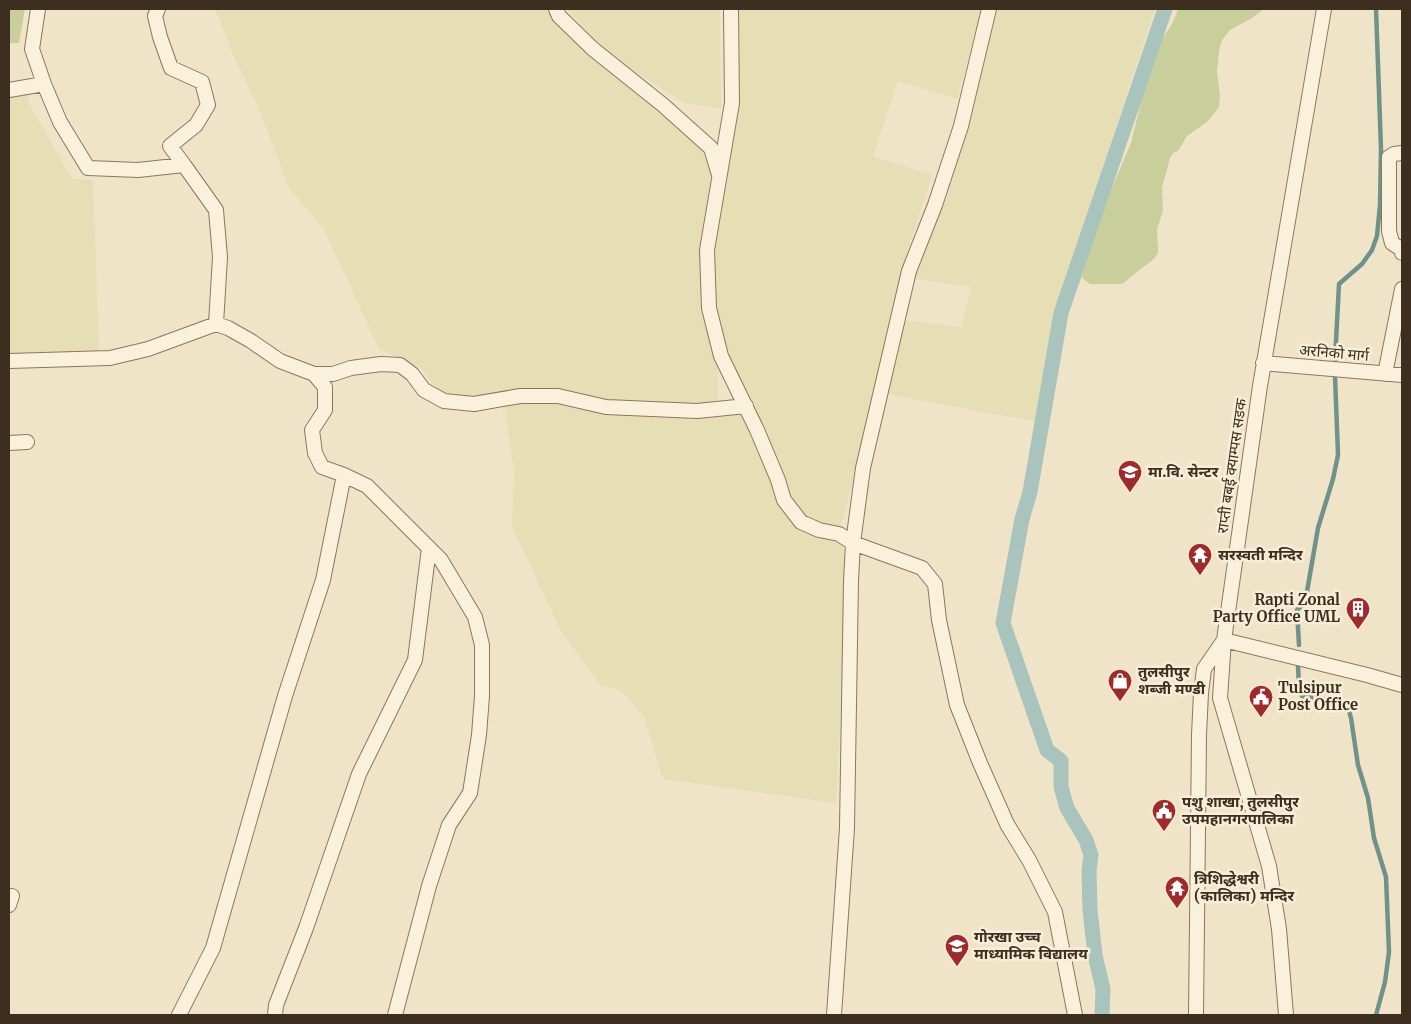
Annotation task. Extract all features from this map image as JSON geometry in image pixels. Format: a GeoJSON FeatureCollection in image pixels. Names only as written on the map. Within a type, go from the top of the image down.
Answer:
{"type":"FeatureCollection","features":[{"type":"Feature","properties":{"kind":"street"},"geometry":{"type":"LineString","coordinates":[[38,9],[32,49],[60,122],[88,168],[138,170],[184,165]]}},
{"type":"Feature","properties":{"kind":"street"},"geometry":{"type":"LineString","coordinates":[[158,9],[155,16],[171,68],[202,82],[208,105],[196,125],[170,146],[216,210],[220,257],[216,324]]}},
{"type":"Feature","properties":{"kind":"street"},"geometry":{"type":"LineString","coordinates":[[556,9],[559,16],[592,49],[663,105],[711,148],[720,177]]}},
{"type":"Feature","properties":{"kind":"street"},"geometry":{"type":"LineString","coordinates":[[731,9],[732,103],[706,250],[709,308],[721,356],[746,406],[778,480],[784,500],[801,522],[819,530],[839,534],[853,542],[922,568],[935,584],[939,620],[957,706],[1007,824],[1029,860],[1055,912],[1075,1015]]}},
{"type":"Feature","properties":{"kind":"street"},"geometry":{"type":"LineString","coordinates":[[834,1015],[847,828],[853,542],[863,468],[909,271],[935,205],[961,126],[989,9]]}},
{"type":"Feature","properties":{"kind":"street","name":"राप्ती बबई क्याम्पस सडक"},"geometry":{"type":"LineString","coordinates":[[1286,1015],[1278,929],[1269,866],[1220,698],[1224,640],[1264,363],[1324,9]]}},
{"type":"Feature","properties":{"kind":"street"},"geometry":{"type":"LineString","coordinates":[[9,90],[44,84]]}},
{"type":"Feature","properties":{"kind":"street"},"geometry":{"type":"LineString","coordinates":[[1402,153],[1394,154],[1390,157],[1389,231],[1392,243],[1402,253]]}},
{"type":"Feature","properties":{"kind":"street"},"geometry":{"type":"LineString","coordinates":[[1386,374],[1402,289]]}},
{"type":"Feature","properties":{"kind":"street"},"geometry":{"type":"LineString","coordinates":[[9,361],[110,358],[148,349],[216,324],[228,328],[252,341],[280,361],[314,374],[333,374],[351,368],[381,364],[400,365],[412,374],[424,390],[444,401],[474,404],[520,396],[558,396],[606,407],[697,411],[746,406]]}},
{"type":"Feature","properties":{"kind":"street","name":"अरनिको मार्ग"},"geometry":{"type":"LineString","coordinates":[[1264,363],[1402,375]]}},
{"type":"Feature","properties":{"kind":"street"},"geometry":{"type":"LineString","coordinates":[[314,374],[325,388],[326,410],[312,430],[315,453],[322,467],[366,486],[441,560],[475,617],[482,645],[480,726],[470,793],[449,825],[429,886],[395,1015]]}},
{"type":"Feature","properties":{"kind":"street"},"geometry":{"type":"LineString","coordinates":[[9,442],[27,442]]}},
{"type":"Feature","properties":{"kind":"street"},"geometry":{"type":"LineString","coordinates":[[179,1015],[213,948],[284,696],[323,580],[344,475]]}},
{"type":"Feature","properties":{"kind":"street"},"geometry":{"type":"LineString","coordinates":[[275,1015],[276,1005],[306,928],[359,774],[415,660],[429,548]]}},
{"type":"Feature","properties":{"kind":"street"},"geometry":{"type":"LineString","coordinates":[[1196,1015],[1199,735],[1204,669],[1224,640],[1402,685]]}},
{"type":"Feature","properties":{"kind":"shaded area"},"geometry":{"type":"Polygon","coordinates":[[[215,9],[549,9],[705,150],[711,174],[700,250],[718,358],[718,405],[748,403],[724,353],[712,306],[710,250],[723,178],[735,9],[982,9],[957,99],[898,81],[873,156],[932,175],[902,269],[848,501],[840,527],[817,522],[802,516],[801,518],[841,531],[846,570],[836,803],[663,779],[644,716],[620,690],[601,686],[561,631],[512,527],[514,472],[503,395],[474,401],[441,394],[421,368],[379,349],[324,229],[289,188],[258,107],[235,59],[215,9]]]}},
{"type":"Feature","properties":{"kind":"shaded area"},"geometry":{"type":"Polygon","coordinates":[[[566,9],[720,9],[721,109],[684,103],[614,58],[566,9]]]}},
{"type":"Feature","properties":{"kind":"shaded area"},"geometry":{"type":"Polygon","coordinates":[[[994,9],[1155,9],[1056,309],[1037,422],[887,394],[903,320],[961,327],[971,287],[914,279],[922,251],[945,202],[968,127],[994,9]]]}},
{"type":"Feature","properties":{"kind":"shaded area"},"geometry":{"type":"Polygon","coordinates":[[[27,91],[30,105],[72,179],[93,180],[99,354],[9,357],[9,96],[27,91]]]}},
{"type":"Feature","properties":{"kind":"green space"},"geometry":{"type":"Polygon","coordinates":[[[9,9],[25,9],[19,43],[9,43],[9,9]]]}},
{"type":"Feature","properties":{"kind":"green space"},"geometry":{"type":"Polygon","coordinates":[[[1178,9],[1264,9],[1230,30],[1222,40],[1217,72],[1220,96],[1219,107],[1207,122],[1187,136],[1178,151],[1173,153],[1170,158],[1162,188],[1163,211],[1157,229],[1158,253],[1155,258],[1122,284],[1090,284],[1082,278],[1083,266],[1102,211],[1131,143],[1147,77],[1157,48],[1173,22],[1178,9]]]}},
{"type":"Feature","properties":{"kind":"waterway"},"geometry":{"type":"LineString","coordinates":[[1102,1015],[1103,989],[1095,955],[1090,910],[1089,871],[1091,855],[1086,840],[1067,808],[1061,787],[1061,761],[1047,750],[1003,623],[1022,519],[1030,492],[1061,313],[1165,9]]}},
{"type":"Feature","properties":{"kind":"waterway"},"geometry":{"type":"LineString","coordinates":[[1335,360],[1339,284],[1362,264],[1372,250],[1377,236],[1380,205],[1381,149],[1376,9]]}},
{"type":"Feature","properties":{"kind":"waterway"},"geometry":{"type":"LineString","coordinates":[[1299,645],[1297,610],[1305,603],[1318,528],[1333,479],[1338,455],[1335,376]]}},
{"type":"Feature","properties":{"kind":"waterway"},"geometry":{"type":"LineString","coordinates":[[1298,666],[1299,686],[1302,696],[1342,703],[1349,711],[1351,718],[1358,765],[1368,798],[1374,838],[1386,877],[1389,952],[1385,982],[1376,1015]]}},
{"type":"Feature","properties":{"kind":"place","name":"मा.वि. सेन्टर"},"geometry":{"type":"Point","coordinates":[1130,493]}},
{"type":"Feature","properties":{"kind":"place","name":"सरस्वती मन्दिर"},"geometry":{"type":"Point","coordinates":[1200,576]}},
{"type":"Feature","properties":{"kind":"place","name":"Rapti Zonal Party Office UML"},"geometry":{"type":"Point","coordinates":[1358,630]}},
{"type":"Feature","properties":{"kind":"place","name":"तुलसीपुर शब्जी मण्डी"},"geometry":{"type":"Point","coordinates":[1120,702]}},
{"type":"Feature","properties":{"kind":"place","name":"Tulsipur Post Office"},"geometry":{"type":"Point","coordinates":[1261,718]}},
{"type":"Feature","properties":{"kind":"place","name":"पशु शाखा, तुलसीपुर उपमहानगरपालिका"},"geometry":{"type":"Point","coordinates":[1164,832]}},
{"type":"Feature","properties":{"kind":"place","name":"त्रिशिद्धेश्वरी (कालिका) मन्दिर"},"geometry":{"type":"Point","coordinates":[1177,909]}},
{"type":"Feature","properties":{"kind":"place","name":"गोरखा उच्च माध्यामिक विद्यालय"},"geometry":{"type":"Point","coordinates":[957,967]}}]}
